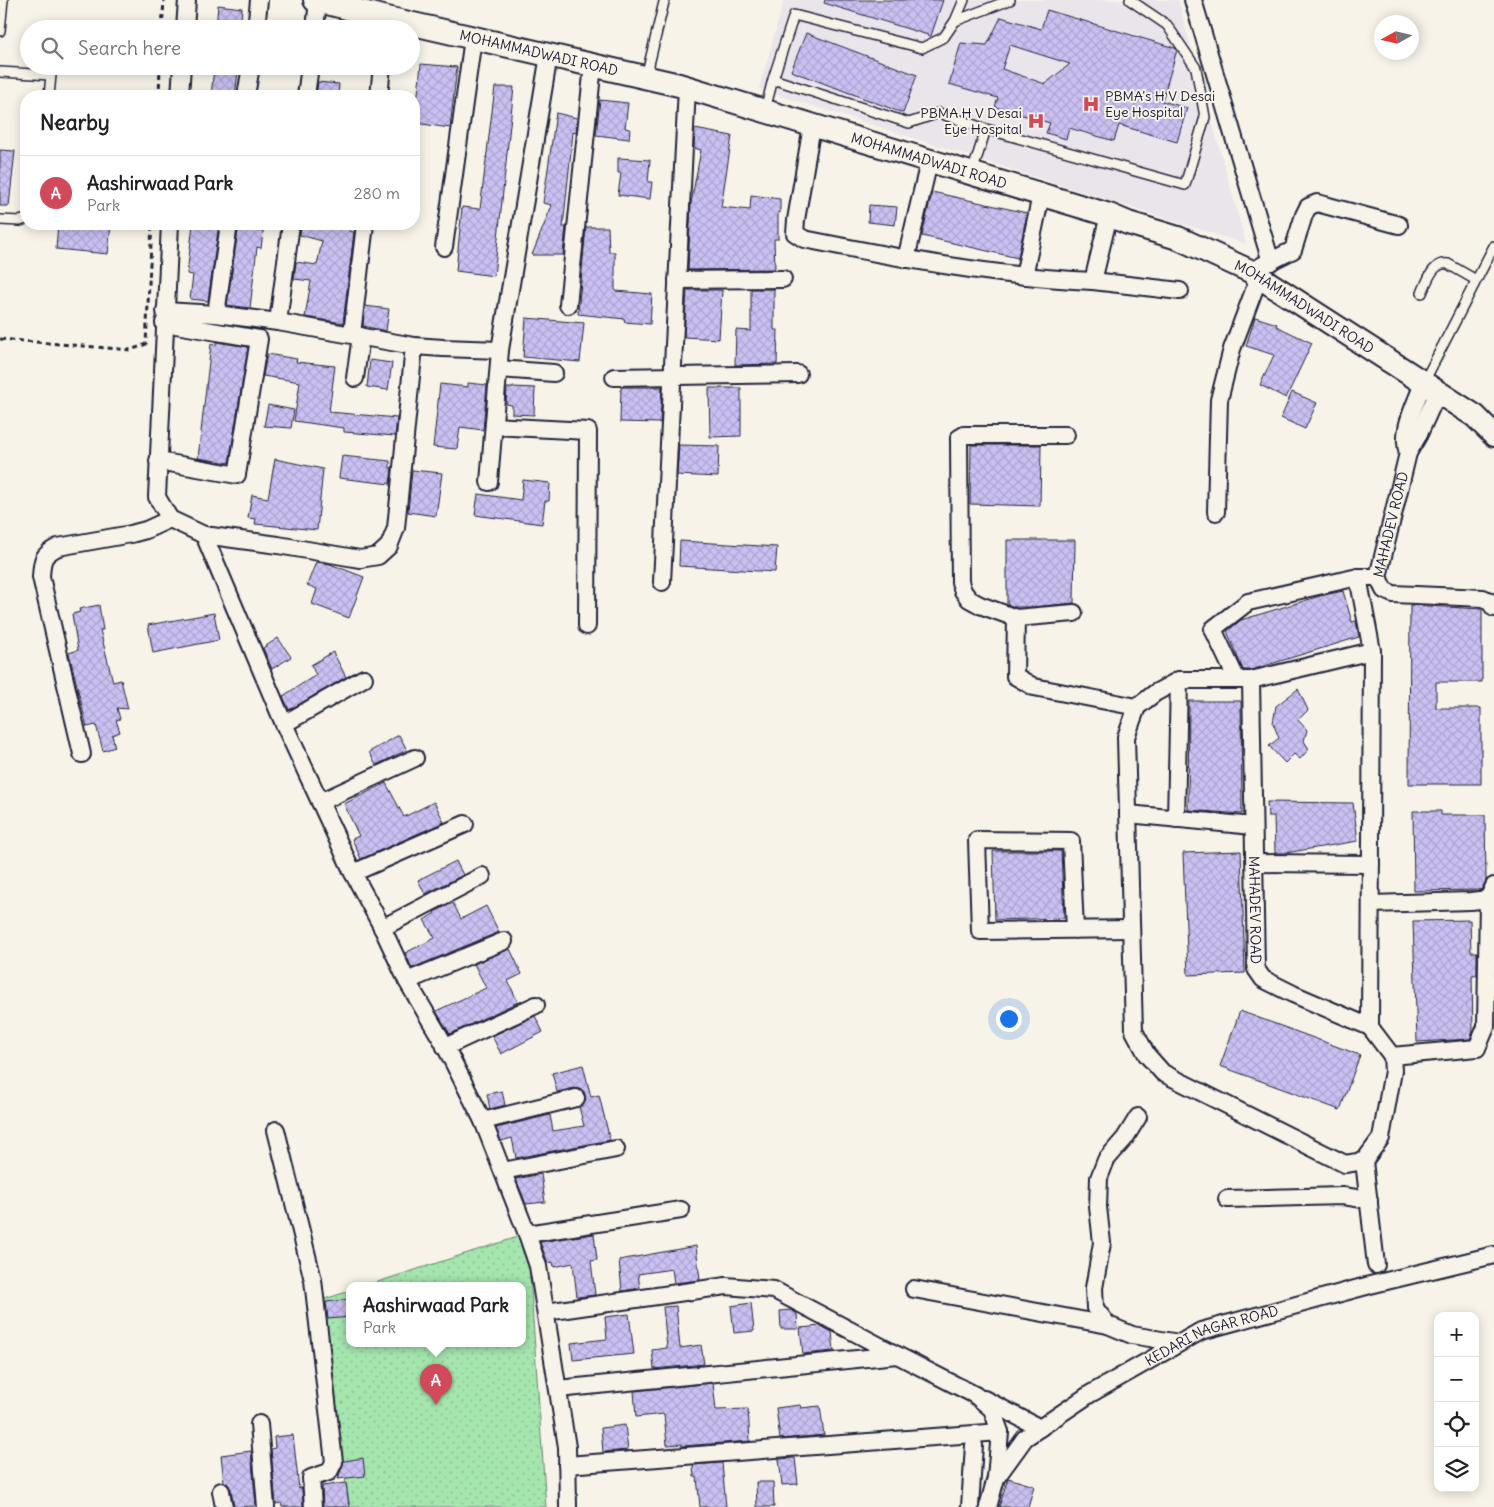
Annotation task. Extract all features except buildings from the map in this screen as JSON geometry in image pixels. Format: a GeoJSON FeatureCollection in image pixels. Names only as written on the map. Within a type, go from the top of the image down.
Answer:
{"type":"FeatureCollection","features":[{"type":"Feature","properties":{"kind":"main road","name":"MOHAMMADWADI ROAD"},"geometry":{"type":"LineString","coordinates":[[317,0],[375,20]]}},
{"type":"Feature","properties":{"kind":"main road","name":"MOHAMMADWADI ROAD"},"geometry":{"type":"LineString","coordinates":[[420,29],[473,38],[687,88],[929,162],[972,173],[1178,238],[1260,270],[1475,416],[1494,435]]}},
{"type":"Feature","properties":{"kind":"street"},"geometry":{"type":"LineString","coordinates":[[186,20],[187,0]]}},
{"type":"Feature","properties":{"kind":"street"},"geometry":{"type":"LineString","coordinates":[[257,20],[260,0]]}},
{"type":"Feature","properties":{"kind":"street"},"geometry":{"type":"LineString","coordinates":[[316,20],[317,0]]}},
{"type":"Feature","properties":{"kind":"street"},"geometry":{"type":"LineString","coordinates":[[1193,0],[1260,270],[1232,348],[1219,400],[1216,512]]}},
{"type":"Feature","properties":{"kind":"street"},"geometry":{"type":"LineString","coordinates":[[444,247],[473,38]]}},
{"type":"Feature","properties":{"kind":"street"},"geometry":{"type":"LineString","coordinates":[[489,482],[500,350],[549,55]]}},
{"type":"Feature","properties":{"kind":"street"},"geometry":{"type":"LineString","coordinates":[[568,305],[593,65]]}},
{"type":"Feature","properties":{"kind":"street"},"geometry":{"type":"LineString","coordinates":[[180,90],[181,75]]}},
{"type":"Feature","properties":{"kind":"street"},"geometry":{"type":"LineString","coordinates":[[247,90],[249,75]]}},
{"type":"Feature","properties":{"kind":"street"},"geometry":{"type":"LineString","coordinates":[[307,90],[309,75]]}},
{"type":"Feature","properties":{"kind":"street"},"geometry":{"type":"LineString","coordinates":[[380,90],[381,75]]}},
{"type":"Feature","properties":{"kind":"street"},"geometry":{"type":"LineString","coordinates":[[662,582],[687,88]]}},
{"type":"Feature","properties":{"kind":"street"},"geometry":{"type":"LineString","coordinates":[[812,126],[795,233],[804,239],[906,259],[1024,276],[1093,281],[1180,291]]}},
{"type":"Feature","properties":{"kind":"street"},"geometry":{"type":"LineString","coordinates":[[906,259],[929,162]]}},
{"type":"Feature","properties":{"kind":"street"},"geometry":{"type":"LineString","coordinates":[[1024,276],[1041,195]]}},
{"type":"Feature","properties":{"kind":"street"},"geometry":{"type":"LineString","coordinates":[[1260,270],[1293,250],[1308,207],[1317,203],[1399,225]]}},
{"type":"Feature","properties":{"kind":"street"},"geometry":{"type":"LineString","coordinates":[[1093,281],[1108,215]]}},
{"type":"Feature","properties":{"kind":"street"},"geometry":{"type":"LineString","coordinates":[[170,230],[164,317],[157,497],[170,519],[204,535],[360,559],[378,556],[389,546],[396,528],[414,346]]}},
{"type":"Feature","properties":{"kind":"street"},"geometry":{"type":"LineString","coordinates":[[216,314],[228,230]]}},
{"type":"Feature","properties":{"kind":"street"},"geometry":{"type":"LineString","coordinates":[[278,322],[290,230]]}},
{"type":"Feature","properties":{"kind":"street"},"geometry":{"type":"LineString","coordinates":[[356,378],[356,335],[365,230]]}},
{"type":"Feature","properties":{"kind":"street"},"geometry":{"type":"LineString","coordinates":[[677,280],[783,279]]}},
{"type":"Feature","properties":{"kind":"street"},"geometry":{"type":"LineString","coordinates":[[164,317],[216,314],[278,322],[414,346],[500,350]]}},
{"type":"Feature","properties":{"kind":"street"},"geometry":{"type":"LineString","coordinates":[[158,461],[236,475],[259,339],[164,317]]}},
{"type":"Feature","properties":{"kind":"street"},"geometry":{"type":"LineString","coordinates":[[499,369],[554,373]]}},
{"type":"Feature","properties":{"kind":"street"},"geometry":{"type":"LineString","coordinates":[[614,377],[798,374]]}},
{"type":"Feature","properties":{"kind":"street","name":"MAHADEV ROAD"},"geometry":{"type":"LineString","coordinates":[[1358,577],[1372,651],[1370,1027],[1263,979],[1256,969],[1255,863],[1244,680],[1213,628],[1248,602],[1358,577],[1378,577],[1408,453],[1420,434],[1431,387]]}},
{"type":"Feature","properties":{"kind":"street"},"geometry":{"type":"LineString","coordinates":[[494,426],[588,430],[587,626]]}},
{"type":"Feature","properties":{"kind":"street"},"geometry":{"type":"LineString","coordinates":[[1066,435],[964,435],[959,438],[960,582],[970,599],[1016,623],[1074,613]]}},
{"type":"Feature","properties":{"kind":"street"},"geometry":{"type":"LineString","coordinates":[[82,754],[41,577],[42,562],[47,552],[58,547],[131,534],[146,530],[170,519]]}},
{"type":"Feature","properties":{"kind":"street"},"geometry":{"type":"LineString","coordinates":[[204,535],[284,724],[352,873],[483,1121],[527,1234],[538,1266],[567,1447],[568,1507]]}},
{"type":"Feature","properties":{"kind":"street"},"geometry":{"type":"LineString","coordinates":[[1378,577],[1384,590],[1393,594],[1483,598],[1489,601],[1494,608]]}},
{"type":"Feature","properties":{"kind":"street"},"geometry":{"type":"LineString","coordinates":[[1016,623],[1015,676],[1034,687],[1137,707]]}},
{"type":"Feature","properties":{"kind":"street"},"geometry":{"type":"LineString","coordinates":[[1364,1161],[1346,1164],[1163,1073],[1147,1055],[1134,1031],[1126,737],[1137,707],[1155,693],[1179,680],[1244,680],[1372,651]]}},
{"type":"Feature","properties":{"kind":"street"},"geometry":{"type":"LineString","coordinates":[[284,724],[364,678]]}},
{"type":"Feature","properties":{"kind":"street"},"geometry":{"type":"LineString","coordinates":[[1176,819],[1179,680]]}},
{"type":"Feature","properties":{"kind":"street"},"geometry":{"type":"LineString","coordinates":[[320,802],[416,758]]}},
{"type":"Feature","properties":{"kind":"street"},"geometry":{"type":"LineString","coordinates":[[1128,814],[1253,826]]}},
{"type":"Feature","properties":{"kind":"street"},"geometry":{"type":"LineString","coordinates":[[352,873],[466,824]]}},
{"type":"Feature","properties":{"kind":"street"},"geometry":{"type":"LineString","coordinates":[[1075,930],[1071,841],[977,840],[980,931],[1075,930],[1131,929]]}},
{"type":"Feature","properties":{"kind":"street"},"geometry":{"type":"LineString","coordinates":[[1255,863],[1371,864]]}},
{"type":"Feature","properties":{"kind":"street"},"geometry":{"type":"LineString","coordinates":[[382,928],[482,876]]}},
{"type":"Feature","properties":{"kind":"street"},"geometry":{"type":"LineString","coordinates":[[1371,904],[1471,901],[1491,892],[1486,1027],[1477,1048],[1392,1056]]}},
{"type":"Feature","properties":{"kind":"street"},"geometry":{"type":"LineString","coordinates":[[407,980],[504,941]]}},
{"type":"Feature","properties":{"kind":"street"},"geometry":{"type":"LineString","coordinates":[[445,1047],[536,1005]]}},
{"type":"Feature","properties":{"kind":"street"},"geometry":{"type":"LineString","coordinates":[[1370,1027],[1392,1056],[1393,1071],[1381,1138],[1364,1161],[1376,1264]]}},
{"type":"Feature","properties":{"kind":"street"},"geometry":{"type":"LineString","coordinates":[[483,1121],[576,1098]]}},
{"type":"Feature","properties":{"kind":"street"},"geometry":{"type":"LineString","coordinates":[[1108,1325],[1095,1308],[1094,1288],[1102,1243],[1098,1207],[1099,1178],[1106,1160],[1125,1138],[1138,1117]]}},
{"type":"Feature","properties":{"kind":"street"},"geometry":{"type":"LineString","coordinates":[[276,1130],[312,1280],[334,1462],[329,1472],[311,1478],[313,1507]]}},
{"type":"Feature","properties":{"kind":"street"},"geometry":{"type":"LineString","coordinates":[[502,1171],[616,1149]]}},
{"type":"Feature","properties":{"kind":"street"},"geometry":{"type":"LineString","coordinates":[[1227,1199],[1343,1196],[1368,1200]]}},
{"type":"Feature","properties":{"kind":"street"},"geometry":{"type":"LineString","coordinates":[[527,1234],[681,1210]]}},
{"type":"Feature","properties":{"kind":"street","name":"KEDARI NAGAR ROAD"},"geometry":{"type":"LineString","coordinates":[[988,1507],[996,1478],[1025,1438],[1090,1394],[1200,1331],[1370,1285],[1494,1255]]}},
{"type":"Feature","properties":{"kind":"street"},"geometry":{"type":"LineString","coordinates":[[546,1312],[726,1286],[774,1290],[1040,1428]]}},
{"type":"Feature","properties":{"kind":"street"},"geometry":{"type":"LineString","coordinates":[[914,1289],[1108,1325],[1132,1335],[1179,1343]]}},
{"type":"Feature","properties":{"kind":"street"},"geometry":{"type":"LineString","coordinates":[[558,1389],[897,1355]]}},
{"type":"Feature","properties":{"kind":"street"},"geometry":{"type":"LineString","coordinates":[[975,1394],[992,1409],[1000,1432],[996,1478]]}},
{"type":"Feature","properties":{"kind":"street"},"geometry":{"type":"LineString","coordinates":[[259,1424],[266,1507]]}},
{"type":"Feature","properties":{"kind":"street"},"geometry":{"type":"LineString","coordinates":[[567,1465],[1000,1432]]}},
{"type":"Feature","properties":{"kind":"street"},"geometry":{"type":"LineString","coordinates":[[970,1507],[974,1445]]}},
{"type":"Feature","properties":{"kind":"lane"},"geometry":{"type":"LineString","coordinates":[[0,31],[3,0]]}},
{"type":"Feature","properties":{"kind":"lane"},"geometry":{"type":"LineString","coordinates":[[765,112],[773,79],[794,15],[922,48],[944,37],[964,0]]}},
{"type":"Feature","properties":{"kind":"lane"},"geometry":{"type":"LineString","coordinates":[[954,21],[1010,0]]}},
{"type":"Feature","properties":{"kind":"lane"},"geometry":{"type":"LineString","coordinates":[[773,79],[909,123],[939,113],[986,129],[1185,185],[1205,118],[1196,68],[1167,25],[1130,0]]}},
{"type":"Feature","properties":{"kind":"lane"},"geometry":{"type":"LineString","coordinates":[[646,77],[664,2]]}},
{"type":"Feature","properties":{"kind":"lane"},"geometry":{"type":"LineString","coordinates":[[0,72],[20,73]]}},
{"type":"Feature","properties":{"kind":"lane"},"geometry":{"type":"LineString","coordinates":[[50,90],[51,75]]}},
{"type":"Feature","properties":{"kind":"lane"},"geometry":{"type":"LineString","coordinates":[[972,173],[986,129]]}},
{"type":"Feature","properties":{"kind":"lane"},"geometry":{"type":"LineString","coordinates":[[0,220],[20,221]]}},
{"type":"Feature","properties":{"kind":"lane"},"geometry":{"type":"LineString","coordinates":[[1431,387],[1476,280],[1494,246]]}},
{"type":"Feature","properties":{"kind":"lane"},"geometry":{"type":"LineString","coordinates":[[1422,293],[1436,266],[1442,263],[1448,264],[1476,280]]}},
{"type":"Feature","properties":{"kind":"path"},"geometry":{"type":"LineString","coordinates":[[163,20],[164,0]]}},
{"type":"Feature","properties":{"kind":"path"},"geometry":{"type":"LineString","coordinates":[[159,90],[160,75]]}},
{"type":"Feature","properties":{"kind":"path"},"geometry":{"type":"LineString","coordinates":[[0,339],[131,350],[146,344],[152,230]]}},
{"type":"Feature","properties":{"kind":"shaded area","name":"PBMA H V Desai Eye Hospital"},"geometry":{"type":"Polygon","coordinates":[[[784,0],[1178,0],[1246,244],[759,89],[784,0]]]}},
{"type":"Feature","properties":{"kind":"green space"},"geometry":{"type":"Polygon","coordinates":[[[527,1234],[546,1507],[350,1507],[315,1302],[346,1292],[346,1347],[526,1347],[526,1282],[377,1282],[527,1234]]]}},
{"type":"Feature","properties":{"kind":"place","name":"PBMA's H V Desai Eye Hospital"},"geometry":{"type":"Point","coordinates":[1091,104]}},
{"type":"Feature","properties":{"kind":"place","name":"PBMA H V Desai Eye Hospital"},"geometry":{"type":"Point","coordinates":[1036,121]}},
{"type":"Feature","properties":{"kind":"place","name":"Aashirwaad Park"},"geometry":{"type":"Point","coordinates":[436,1405]}}]}
